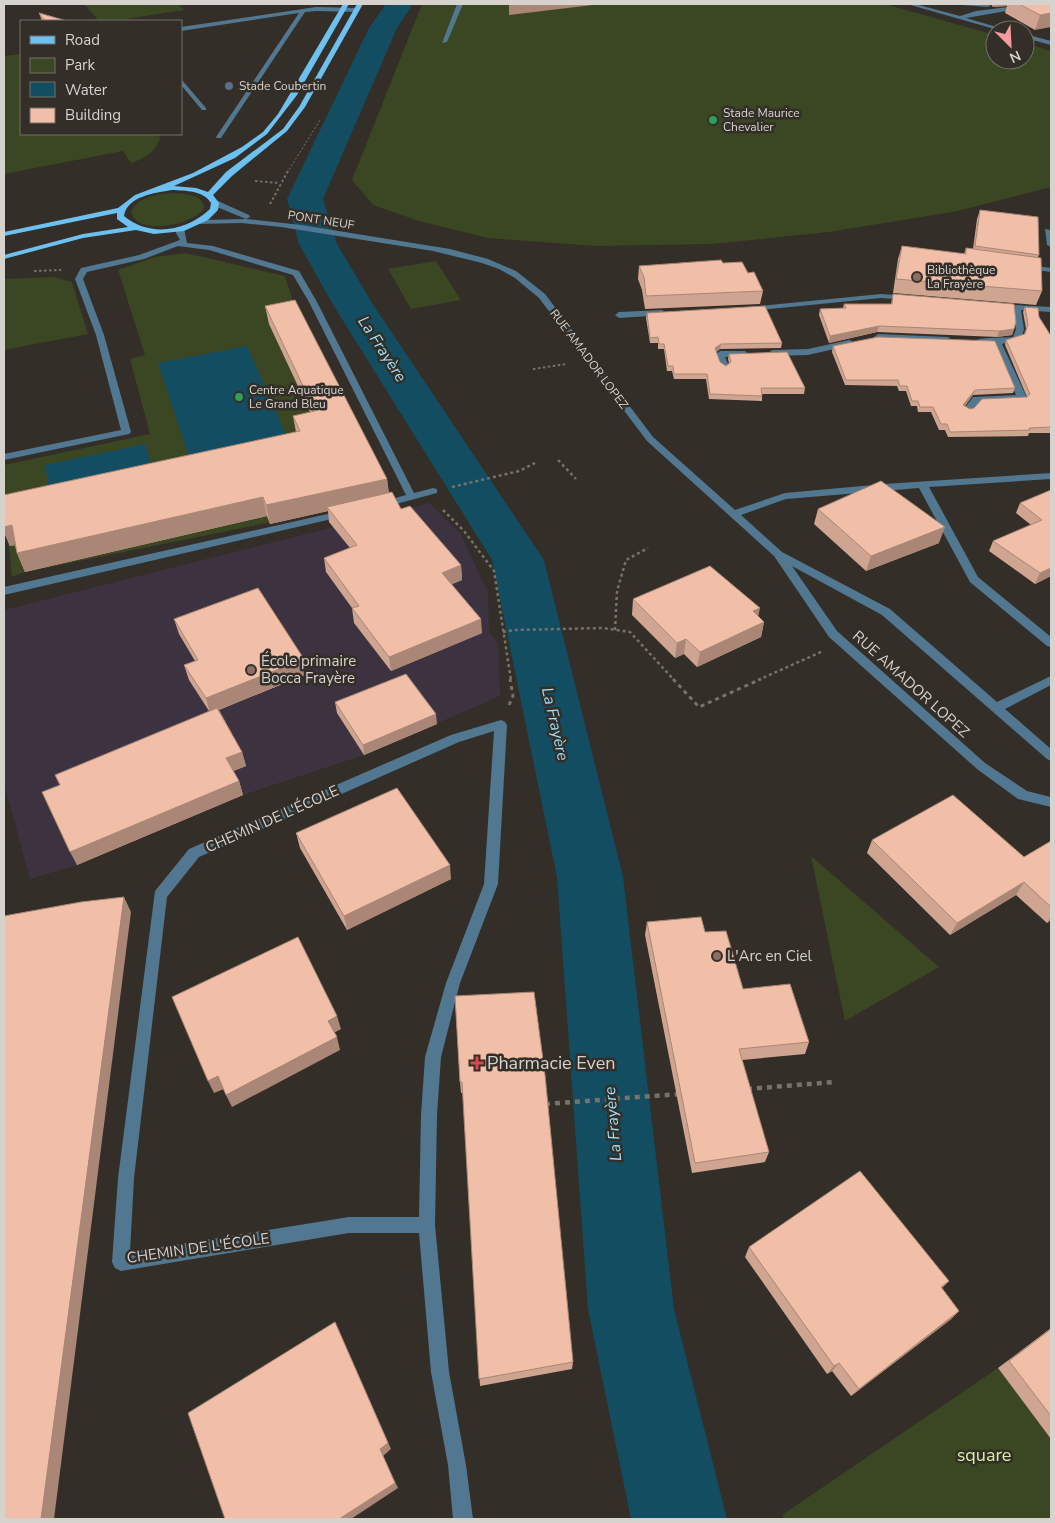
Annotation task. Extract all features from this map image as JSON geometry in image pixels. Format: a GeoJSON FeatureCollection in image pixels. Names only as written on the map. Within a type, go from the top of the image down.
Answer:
{"type":"FeatureCollection","features":[{"type":"Feature","properties":{"kind":"main road"},"geometry":{"type":"LineString","coordinates":[[4,234],[121,210],[133,198],[207,169],[238,153],[272,126],[345,7]]}},
{"type":"Feature","properties":{"kind":"main road"},"geometry":{"type":"LineString","coordinates":[[209,195],[229,174],[285,130],[302,107],[359,7]]}},
{"type":"Feature","properties":{"kind":"main road"},"geometry":{"type":"LineString","coordinates":[[4,257],[83,236],[136,228],[156,231],[180,229],[200,222],[214,210],[215,203],[209,195],[187,189],[157,190]]}},
{"type":"Feature","properties":{"kind":"main road"},"geometry":{"type":"LineString","coordinates":[[121,210],[120,217],[126,223],[136,228]]}},
{"type":"Feature","properties":{"kind":"street"},"geometry":{"type":"LineString","coordinates":[[444,42],[460,4]]}},
{"type":"Feature","properties":{"kind":"street"},"geometry":{"type":"LineString","coordinates":[[910,4],[985,25]]}},
{"type":"Feature","properties":{"kind":"street"},"geometry":{"type":"LineString","coordinates":[[926,8],[941,4]]}},
{"type":"Feature","properties":{"kind":"street"},"geometry":{"type":"LineString","coordinates":[[953,4],[980,6],[993,4]]}},
{"type":"Feature","properties":{"kind":"street"},"geometry":{"type":"LineString","coordinates":[[960,18],[976,13],[1043,4]]}},
{"type":"Feature","properties":{"kind":"street"},"geometry":{"type":"LineString","coordinates":[[182,29],[303,11],[359,7]]}},
{"type":"Feature","properties":{"kind":"street"},"geometry":{"type":"LineString","coordinates":[[271,15],[276,9]]}},
{"type":"Feature","properties":{"kind":"street"},"geometry":{"type":"LineString","coordinates":[[219,138],[303,11]]}},
{"type":"Feature","properties":{"kind":"street"},"geometry":{"type":"LineString","coordinates":[[1035,39],[1051,44]]}},
{"type":"Feature","properties":{"kind":"street"},"geometry":{"type":"LineString","coordinates":[[182,82],[204,109]]}},
{"type":"Feature","properties":{"kind":"street"},"geometry":{"type":"LineString","coordinates":[[215,203],[256,221]]}},
{"type":"Feature","properties":{"kind":"street"},"geometry":{"type":"LineString","coordinates":[[200,222],[226,220],[256,221]]}},
{"type":"Feature","properties":{"kind":"street","name":"PONT NEUF"},"geometry":{"type":"LineString","coordinates":[[256,221],[361,238]]}},
{"type":"Feature","properties":{"kind":"street"},"geometry":{"type":"LineString","coordinates":[[180,229],[180,234],[184,241],[180,244]]}},
{"type":"Feature","properties":{"kind":"street"},"geometry":{"type":"LineString","coordinates":[[1048,232],[1051,245]]}},
{"type":"Feature","properties":{"kind":"street","name":"RUE AMADOR LOPEZ"},"geometry":{"type":"LineString","coordinates":[[361,238],[474,257],[504,268],[526,282],[542,296],[650,439],[733,514],[778,554],[886,612],[1051,756]]}},
{"type":"Feature","properties":{"kind":"street"},"geometry":{"type":"LineString","coordinates":[[4,457],[126,432],[100,335],[80,280],[84,270],[104,267],[180,244],[210,248],[296,273],[313,302],[412,498]]}},
{"type":"Feature","properties":{"kind":"street"},"geometry":{"type":"LineString","coordinates":[[1013,264],[1051,270]]}},
{"type":"Feature","properties":{"kind":"street"},"geometry":{"type":"LineString","coordinates":[[740,310],[881,296],[919,299]]}},
{"type":"Feature","properties":{"kind":"street"},"geometry":{"type":"LineString","coordinates":[[987,305],[1051,310]]}},
{"type":"Feature","properties":{"kind":"street"},"geometry":{"type":"LineString","coordinates":[[724,366],[720,354],[808,352],[877,337],[916,337],[997,342],[1017,339],[1020,328],[1017,308]]}},
{"type":"Feature","properties":{"kind":"street"},"geometry":{"type":"LineString","coordinates":[[619,315],[675,312]]}},
{"type":"Feature","properties":{"kind":"street"},"geometry":{"type":"LineString","coordinates":[[968,410],[976,399],[1022,398],[997,342]]}},
{"type":"Feature","properties":{"kind":"street"},"geometry":{"type":"LineString","coordinates":[[733,514],[785,496],[1051,476]]}},
{"type":"Feature","properties":{"kind":"street"},"geometry":{"type":"LineString","coordinates":[[923,485],[974,579],[1051,643]]}},
{"type":"Feature","properties":{"kind":"street"},"geometry":{"type":"LineString","coordinates":[[4,591],[430,493]]}},
{"type":"Feature","properties":{"kind":"street","name":"RUE AMADOR LOPEZ"},"geometry":{"type":"LineString","coordinates":[[778,554],[833,634],[981,766],[1022,795],[1051,802]]}},
{"type":"Feature","properties":{"kind":"street"},"geometry":{"type":"LineString","coordinates":[[997,708],[1051,680]]}},
{"type":"Feature","properties":{"kind":"street"},"geometry":{"type":"LineString","coordinates":[[462,1519],[457,1464],[440,1372],[426,1225],[433,1057],[453,983],[491,884],[501,725]]}},
{"type":"Feature","properties":{"kind":"street","name":"CHEMIN DE L'ÉCOLE"},"geometry":{"type":"LineString","coordinates":[[426,1225],[349,1225],[121,1262],[126,1178],[160,896],[194,853],[455,738],[501,725]]}},
{"type":"Feature","properties":{"kind":"path"},"geometry":{"type":"LineString","coordinates":[[254,181],[279,183]]}},
{"type":"Feature","properties":{"kind":"path"},"geometry":{"type":"LineString","coordinates":[[31,272],[84,270]]}},
{"type":"Feature","properties":{"kind":"path"},"geometry":{"type":"LineString","coordinates":[[558,460],[576,479]]}},
{"type":"Feature","properties":{"kind":"path"},"geometry":{"type":"LineString","coordinates":[[501,725],[513,696],[494,571],[464,531],[430,493],[519,471],[535,463]]}},
{"type":"Feature","properties":{"kind":"path"},"geometry":{"type":"LineString","coordinates":[[616,630],[617,592],[626,560],[648,548]]}},
{"type":"Feature","properties":{"kind":"path"},"geometry":{"type":"LineString","coordinates":[[503,632],[514,630],[603,628],[630,632],[699,707],[826,650]]}},
{"type":"Feature","properties":{"kind":"path"},"geometry":{"type":"LineString","coordinates":[[746,1089],[834,1082]]}},
{"type":"Feature","properties":{"kind":"path"},"geometry":{"type":"LineString","coordinates":[[534,1105],[687,1094]]}},
{"type":"Feature","properties":{"kind":"shaded area","name":"École primaire Bocca Frayère"},"geometry":{"type":"Polygon","coordinates":[[[429,503],[460,533],[488,592],[489,631],[498,643],[500,696],[364,755],[243,795],[77,865],[30,879],[4,783],[4,610],[429,503]]]}},
{"type":"Feature","properties":{"kind":"green space"},"geometry":{"type":"Polygon","coordinates":[[[84,4],[178,4],[184,10],[120,20],[98,20],[84,4]]]}},
{"type":"Feature","properties":{"kind":"green space","name":"Stade Maurice Chevalier"},"geometry":{"type":"Polygon","coordinates":[[[422,4],[885,4],[985,32],[985,70],[1035,70],[1035,46],[1051,51],[1051,187],[958,211],[829,232],[712,244],[595,246],[488,238],[419,221],[373,205],[352,180],[422,4]]]}},
{"type":"Feature","properties":{"kind":"green space"},"geometry":{"type":"Polygon","coordinates":[[[20,54],[20,135],[158,135],[160,138],[156,147],[145,157],[131,163],[123,151],[4,174],[4,56],[20,54]]]}},
{"type":"Feature","properties":{"kind":"green space"},"geometry":{"type":"Polygon","coordinates":[[[173,193],[193,196],[201,200],[204,209],[198,215],[188,220],[165,226],[143,224],[135,220],[131,212],[138,202],[155,195],[173,193]]]}},
{"type":"Feature","properties":{"kind":"green space","name":"Centre Aquatique Le Grand Bleu"},"geometry":{"type":"Polygon","coordinates":[[[186,253],[285,276],[298,318],[363,448],[311,514],[25,572],[12,577],[4,504],[4,465],[150,434],[130,359],[145,355],[118,270],[155,257],[186,253]]]}},
{"type":"Feature","properties":{"kind":"green space"},"geometry":{"type":"Polygon","coordinates":[[[436,261],[461,300],[411,309],[388,269],[436,261]]]}},
{"type":"Feature","properties":{"kind":"green space"},"geometry":{"type":"Polygon","coordinates":[[[55,277],[72,282],[88,334],[4,350],[4,279],[55,277]]]}},
{"type":"Feature","properties":{"kind":"green space"},"geometry":{"type":"Polygon","coordinates":[[[811,856],[939,967],[845,1021],[811,856]]]}},
{"type":"Feature","properties":{"kind":"green space","name":"square"},"geometry":{"type":"Polygon","coordinates":[[[998,1368],[1051,1435],[1051,1519],[785,1519],[782,1515],[998,1368]]]}},
{"type":"Feature","properties":{"kind":"water"},"geometry":{"type":"Polygon","coordinates":[[[247,346],[289,442],[191,463],[158,363],[247,346]]]}},
{"type":"Feature","properties":{"kind":"water"},"geometry":{"type":"Polygon","coordinates":[[[145,444],[153,472],[50,494],[45,465],[145,444]]]}},
{"type":"Feature","properties":{"kind":"building"},"geometry":{"type":"Polygon","coordinates":[[[1019,4],[1051,4],[1051,13],[1040,15],[1019,4]]]}},
{"type":"Feature","properties":{"kind":"building"},"geometry":{"type":"Polygon","coordinates":[[[39,13],[64,20],[44,20],[39,13]]]}},
{"type":"Feature","properties":{"kind":"building"},"geometry":{"type":"Polygon","coordinates":[[[980,210],[1038,217],[1039,255],[975,246],[980,210]]]}},
{"type":"Feature","properties":{"kind":"building"},"geometry":{"type":"Polygon","coordinates":[[[902,246],[966,254],[966,248],[1041,258],[1042,291],[896,279],[902,246]]]}},
{"type":"Feature","properties":{"kind":"building"},"geometry":{"type":"Polygon","coordinates":[[[721,260],[723,263],[742,262],[748,273],[754,272],[763,291],[646,296],[644,277],[639,266],[721,260]]]}},
{"type":"Feature","properties":{"kind":"building"},"geometry":{"type":"Polygon","coordinates":[[[893,294],[1014,304],[1016,322],[1014,329],[999,331],[879,326],[830,336],[820,309],[846,308],[844,304],[892,304],[893,294]]]}},
{"type":"Feature","properties":{"kind":"building"},"geometry":{"type":"Polygon","coordinates":[[[295,300],[387,479],[266,505],[263,497],[17,553],[12,525],[4,527],[4,495],[300,431],[293,416],[315,411],[265,306],[295,300]]]}},
{"type":"Feature","properties":{"kind":"building"},"geometry":{"type":"Polygon","coordinates":[[[765,306],[782,343],[721,344],[715,348],[720,362],[726,366],[731,362],[729,354],[787,352],[805,388],[761,388],[762,396],[710,394],[707,374],[674,374],[673,366],[668,366],[664,344],[659,344],[658,337],[650,338],[647,313],[765,306]]]}},
{"type":"Feature","properties":{"kind":"building"},"geometry":{"type":"Polygon","coordinates":[[[1025,307],[1038,308],[1039,317],[1051,336],[1051,427],[1029,428],[1030,430],[950,432],[947,424],[941,424],[933,407],[920,407],[918,401],[912,401],[907,386],[900,386],[898,380],[846,380],[833,346],[878,337],[995,341],[1015,388],[975,390],[963,405],[970,409],[974,408],[982,399],[1027,397],[1030,394],[1006,340],[1025,334],[1028,324],[1025,307]]]}},
{"type":"Feature","properties":{"kind":"building"},"geometry":{"type":"Polygon","coordinates":[[[881,481],[945,527],[871,556],[818,509],[881,481]]]}},
{"type":"Feature","properties":{"kind":"building"},"geometry":{"type":"Polygon","coordinates":[[[1051,490],[1051,568],[1040,573],[993,541],[1042,520],[1020,503],[1051,490]]]}},
{"type":"Feature","properties":{"kind":"building"},"geometry":{"type":"Polygon","coordinates":[[[392,492],[401,509],[410,506],[461,565],[442,573],[481,619],[389,657],[352,608],[359,606],[324,558],[357,545],[327,507],[392,492]]]}},
{"type":"Feature","properties":{"kind":"building"},"geometry":{"type":"Polygon","coordinates":[[[710,566],[760,608],[753,611],[764,622],[700,652],[686,639],[677,643],[633,599],[710,566]]]}},
{"type":"Feature","properties":{"kind":"building"},"geometry":{"type":"Polygon","coordinates":[[[258,588],[304,659],[206,698],[184,665],[198,660],[174,619],[258,588]]]}},
{"type":"Feature","properties":{"kind":"building"},"geometry":{"type":"Polygon","coordinates":[[[406,674],[436,714],[363,745],[335,702],[406,674]]]}},
{"type":"Feature","properties":{"kind":"building"},"geometry":{"type":"Polygon","coordinates":[[[217,708],[242,752],[226,758],[239,781],[70,852],[42,792],[60,785],[55,775],[217,708]]]}},
{"type":"Feature","properties":{"kind":"building"},"geometry":{"type":"Polygon","coordinates":[[[397,788],[450,865],[344,916],[296,833],[397,788]]]}},
{"type":"Feature","properties":{"kind":"building"},"geometry":{"type":"Polygon","coordinates":[[[953,795],[1024,857],[1051,841],[1051,907],[1024,882],[957,923],[872,840],[953,795]]]}},
{"type":"Feature","properties":{"kind":"building"},"geometry":{"type":"Polygon","coordinates":[[[124,897],[41,1519],[4,1519],[4,916],[81,902],[124,897]]]}},
{"type":"Feature","properties":{"kind":"building"},"geometry":{"type":"Polygon","coordinates":[[[701,917],[705,932],[726,931],[743,989],[790,984],[809,1042],[739,1049],[769,1152],[695,1163],[647,922],[701,917]]]}},
{"type":"Feature","properties":{"kind":"building"},"geometry":{"type":"Polygon","coordinates":[[[298,937],[337,1016],[328,1021],[337,1037],[226,1095],[218,1076],[208,1081],[172,997],[298,937]]]}},
{"type":"Feature","properties":{"kind":"building"},"geometry":{"type":"Polygon","coordinates":[[[534,992],[545,1075],[573,1362],[479,1379],[462,1082],[460,1082],[455,996],[534,992]]]}},
{"type":"Feature","properties":{"kind":"building"},"geometry":{"type":"Polygon","coordinates":[[[860,1171],[949,1281],[941,1287],[959,1311],[859,1389],[839,1363],[834,1366],[749,1247],[860,1171]]]}},
{"type":"Feature","properties":{"kind":"building"},"geometry":{"type":"Polygon","coordinates":[[[335,1322],[388,1443],[380,1449],[395,1483],[339,1519],[225,1519],[188,1413],[335,1322]]]}},
{"type":"Feature","properties":{"kind":"building"},"geometry":{"type":"Polygon","coordinates":[[[1051,1329],[1051,1416],[1009,1361],[1051,1329]]]}},
{"type":"Feature","properties":{"kind":"waterway","name":"La Frayère"},"geometry":{"type":"LineString","coordinates":[[399,4],[383,28],[305,199],[318,244],[352,303],[518,560],[590,877],[631,1309],[679,1519]]}},
{"type":"Feature","properties":{"kind":"place","name":"Stade Coubertin"},"geometry":{"type":"Point","coordinates":[229,86]}},
{"type":"Feature","properties":{"kind":"place","name":"Stade Maurice Chevalier"},"geometry":{"type":"Point","coordinates":[713,120]}},
{"type":"Feature","properties":{"kind":"place","name":"Bibliothèque La Frayère"},"geometry":{"type":"Point","coordinates":[917,277]}},
{"type":"Feature","properties":{"kind":"place","name":"Centre Aquatique Le Grand Bleu"},"geometry":{"type":"Point","coordinates":[239,397]}},
{"type":"Feature","properties":{"kind":"place","name":"École primaire Bocca Frayère"},"geometry":{"type":"Point","coordinates":[251,670]}},
{"type":"Feature","properties":{"kind":"place","name":"L'Arc en Ciel"},"geometry":{"type":"Point","coordinates":[717,956]}},
{"type":"Feature","properties":{"kind":"place","name":"Pharmacie Even"},"geometry":{"type":"Point","coordinates":[477,1063]}}]}
